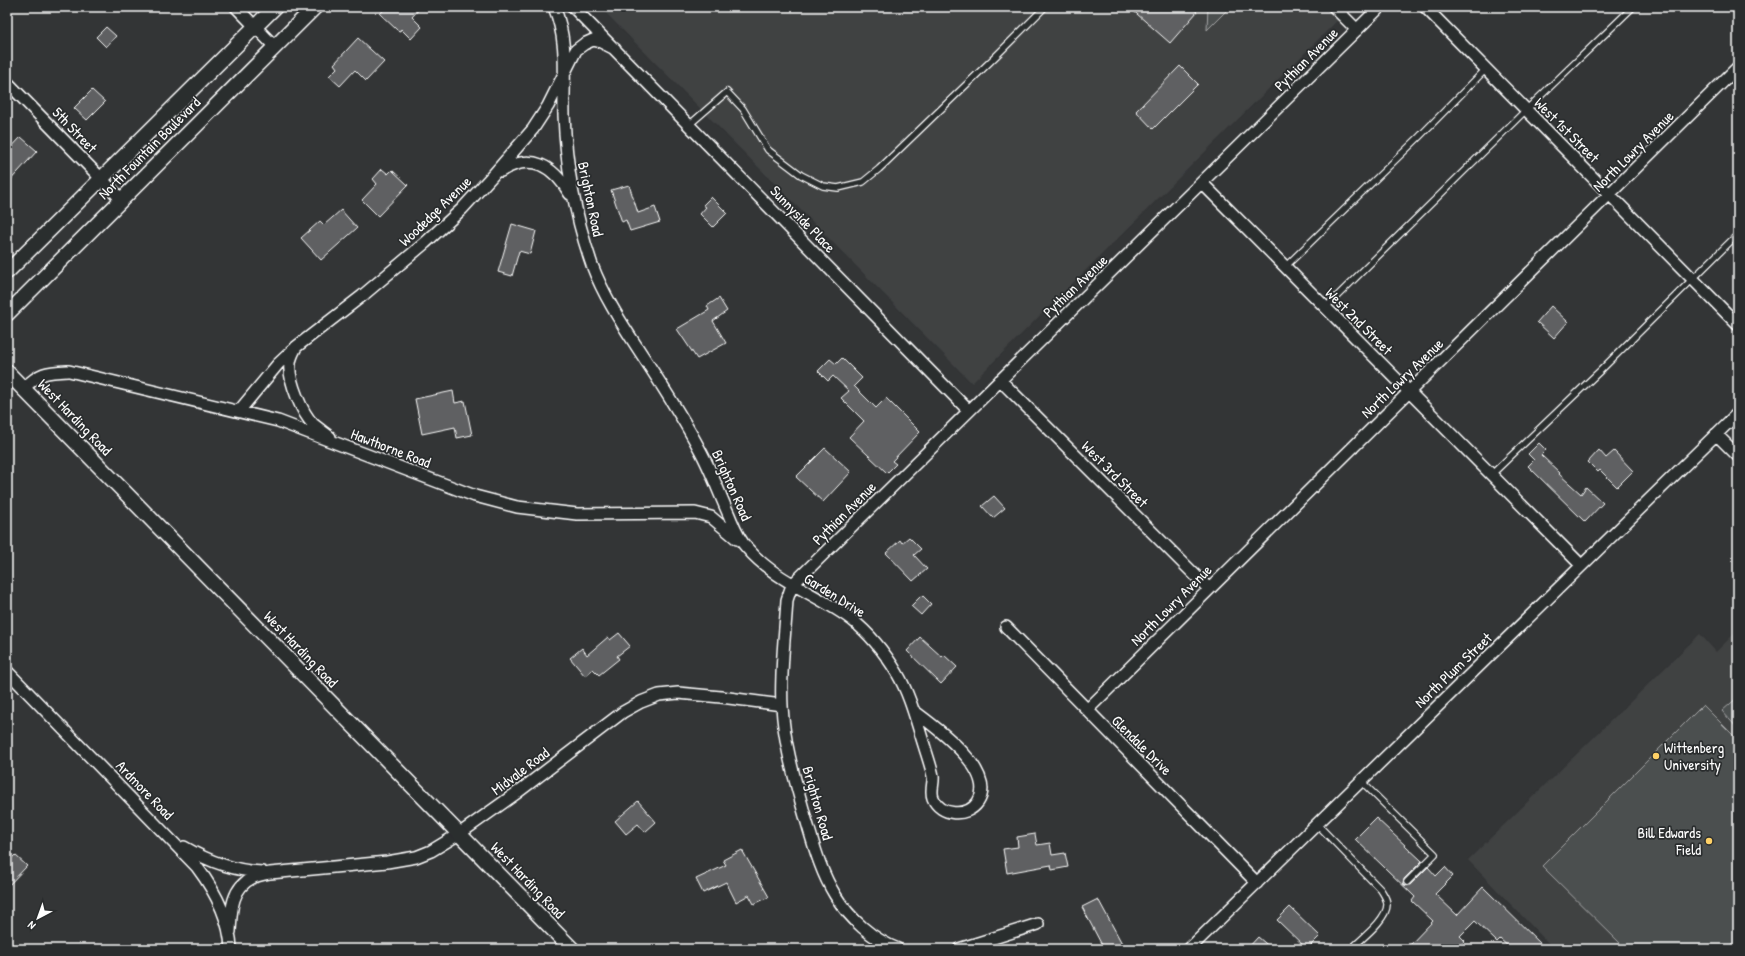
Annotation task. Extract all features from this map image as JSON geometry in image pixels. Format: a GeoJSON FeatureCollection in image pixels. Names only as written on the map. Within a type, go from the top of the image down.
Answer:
{"type":"FeatureCollection","features":[{"type":"Feature","properties":{"kind":"street"},"geometry":{"type":"LineString","coordinates":[[236,7],[275,47]]}},
{"type":"Feature","properties":{"kind":"street","name":"North Fountain Boulevard"},"geometry":{"type":"LineString","coordinates":[[7,272],[275,7]]}},
{"type":"Feature","properties":{"kind":"street","name":"North Fountain Boulevard"},"geometry":{"type":"LineString","coordinates":[[7,314],[315,7]]}},
{"type":"Feature","properties":{"kind":"street","name":"Brighton Road"},"geometry":{"type":"LineString","coordinates":[[554,7],[562,31],[565,72],[564,115],[568,169],[573,200],[593,269],[607,298],[682,416],[702,453],[737,534],[747,548],[765,566],[792,585],[786,600],[782,705],[785,735],[793,775],[810,834],[824,872],[835,895],[847,912],[860,925],[896,948]]}},
{"type":"Feature","properties":{"kind":"street","name":"Sunnyside Place"},"geometry":{"type":"LineString","coordinates":[[573,7],[969,410]]}},
{"type":"Feature","properties":{"kind":"street"},"geometry":{"type":"LineString","coordinates":[[1334,7],[1357,30]]}},
{"type":"Feature","properties":{"kind":"street","name":"Pythian Avenue"},"geometry":{"type":"LineString","coordinates":[[792,585],[1380,7]]}},
{"type":"Feature","properties":{"kind":"street","name":"West 1st Street"},"geometry":{"type":"LineString","coordinates":[[1425,7],[1738,325]]}},
{"type":"Feature","properties":{"kind":"street","name":"Sunnyside Place"},"geometry":{"type":"LineString","coordinates":[[565,72],[573,53],[584,44],[593,40],[615,49]]}},
{"type":"Feature","properties":{"kind":"street","name":"North Lowry Avenue"},"geometry":{"type":"LineString","coordinates":[[1087,710],[1738,67]]}},
{"type":"Feature","properties":{"kind":"street","name":"Woodedge Avenue"},"geometry":{"type":"LineString","coordinates":[[239,411],[278,364],[296,347],[362,296],[425,243],[462,209],[533,129],[548,106],[565,72]]}},
{"type":"Feature","properties":{"kind":"street","name":"5th Street"},"geometry":{"type":"LineString","coordinates":[[7,82],[122,200]]}},
{"type":"Feature","properties":{"kind":"street"},"geometry":{"type":"LineString","coordinates":[[493,175],[518,162],[532,163],[543,166],[554,172],[561,179],[573,200]]}},
{"type":"Feature","properties":{"kind":"street","name":"West 2nd Street"},"geometry":{"type":"LineString","coordinates":[[1202,183],[1580,565]]}},
{"type":"Feature","properties":{"kind":"street"},"geometry":{"type":"LineString","coordinates":[[296,347],[291,357],[290,376],[299,400],[313,423],[342,445]]}},
{"type":"Feature","properties":{"kind":"street","name":"Hawthorne Road"},"geometry":{"type":"LineString","coordinates":[[23,389],[33,379],[46,372],[69,371],[278,420],[475,496],[517,507],[576,514],[695,513],[711,517],[747,548]]}},
{"type":"Feature","properties":{"kind":"street","name":"West Harding Road"},"geometry":{"type":"LineString","coordinates":[[7,372],[572,949]]}},
{"type":"Feature","properties":{"kind":"street","name":"West 3rd Street"},"geometry":{"type":"LineString","coordinates":[[1000,380],[1209,589]]}},
{"type":"Feature","properties":{"kind":"street","name":"North Plum Street"},"geometry":{"type":"LineString","coordinates":[[1189,949],[1738,412]]}},
{"type":"Feature","properties":{"kind":"street"},"geometry":{"type":"LineString","coordinates":[[1716,434],[1738,456]]}},
{"type":"Feature","properties":{"kind":"street","name":"Garden Drive"},"geometry":{"type":"LineString","coordinates":[[792,585],[830,605],[852,620],[866,632],[882,651],[897,673],[914,711],[933,778],[933,799],[939,807],[947,812],[966,812],[974,807],[982,793],[979,777],[974,766],[937,728],[914,711]]}},
{"type":"Feature","properties":{"kind":"street","name":"Glendale Drive"},"geometry":{"type":"LineString","coordinates":[[1006,627],[1257,883]]}},
{"type":"Feature","properties":{"kind":"street","name":"Ardmore Road"},"geometry":{"type":"LineString","coordinates":[[7,671],[172,840],[208,881],[219,902],[230,932],[231,949]]}},
{"type":"Feature","properties":{"kind":"street","name":"Midvale Road"},"geometry":{"type":"LineString","coordinates":[[172,840],[199,856],[221,864],[248,871],[270,873],[387,862],[416,857],[431,851],[459,834],[518,792],[623,712],[641,702],[659,695],[678,693],[782,705]]}},
{"type":"Feature","properties":{"kind":"street","name":"Midvale Road"},"geometry":{"type":"LineString","coordinates":[[230,932],[233,902],[237,893],[245,883],[253,878],[270,873]]}},
{"type":"Feature","properties":{"kind":"street"},"geometry":{"type":"LineString","coordinates":[[960,949],[1038,924]]}},
{"type":"Feature","properties":{"kind":"lane"},"geometry":{"type":"LineString","coordinates":[[689,125],[726,92],[742,109],[768,150],[801,175],[823,186],[838,188],[863,182],[919,131],[1045,7]]}},
{"type":"Feature","properties":{"kind":"lane"},"geometry":{"type":"LineString","coordinates":[[1325,308],[1526,110],[1634,7]]}},
{"type":"Feature","properties":{"kind":"lane"},"geometry":{"type":"LineString","coordinates":[[1285,268],[1420,137],[1486,69]]}},
{"type":"Feature","properties":{"kind":"lane"},"geometry":{"type":"LineString","coordinates":[[1491,476],[1602,369],[1692,277],[1738,234]]}},
{"type":"Feature","properties":{"kind":"lane"},"geometry":{"type":"LineString","coordinates":[[1361,781],[1435,854],[1407,882]]}},
{"type":"Feature","properties":{"kind":"lane"},"geometry":{"type":"LineString","coordinates":[[1317,824],[1381,890],[1387,899],[1388,906],[1385,914],[1351,949]]}},
{"type":"Feature","properties":{"kind":"shaded area"},"geometry":{"type":"Polygon","coordinates":[[[600,7],[1351,7],[972,383],[600,7]]]}},
{"type":"Feature","properties":{"kind":"shaded area"},"geometry":{"type":"Polygon","coordinates":[[[1208,7],[1230,7],[1207,30],[1208,7]]]}},
{"type":"Feature","properties":{"kind":"shaded area","name":"Wittenberg University"},"geometry":{"type":"Polygon","coordinates":[[[1738,630],[1738,949],[1554,949],[1468,860],[1700,634],[1716,652],[1738,630]]]}},
{"type":"Feature","properties":{"kind":"shaded area"},"geometry":{"type":"Polygon","coordinates":[[[1738,697],[1738,729],[1722,711],[1738,697]]]}},
{"type":"Feature","properties":{"kind":"shaded area"},"geometry":{"type":"Polygon","coordinates":[[[1703,705],[1738,740],[1738,949],[1626,949],[1542,866],[1703,705]]]}},
{"type":"Feature","properties":{"kind":"building"},"geometry":{"type":"Polygon","coordinates":[[[386,7],[421,7],[412,17],[422,27],[411,39],[401,29],[400,31],[397,30],[380,14],[386,7]]]}},
{"type":"Feature","properties":{"kind":"building"},"geometry":{"type":"Polygon","coordinates":[[[1129,7],[1191,7],[1197,12],[1170,43],[1129,7]]]}},
{"type":"Feature","properties":{"kind":"building"},"geometry":{"type":"Polygon","coordinates":[[[106,27],[116,36],[106,47],[96,37],[106,27]]]}},
{"type":"Feature","properties":{"kind":"building"},"geometry":{"type":"Polygon","coordinates":[[[358,38],[384,62],[366,81],[355,70],[340,86],[329,76],[337,68],[334,64],[358,38]]]}},
{"type":"Feature","properties":{"kind":"building"},"geometry":{"type":"Polygon","coordinates":[[[1180,66],[1198,84],[1153,129],[1136,111],[1180,66]]]}},
{"type":"Feature","properties":{"kind":"building"},"geometry":{"type":"Polygon","coordinates":[[[92,90],[105,102],[87,120],[74,108],[92,90]]]}},
{"type":"Feature","properties":{"kind":"building"},"geometry":{"type":"Polygon","coordinates":[[[21,137],[37,151],[7,184],[7,152],[21,137]]]}},
{"type":"Feature","properties":{"kind":"building"},"geometry":{"type":"Polygon","coordinates":[[[382,169],[388,174],[392,170],[408,185],[378,216],[362,200],[377,184],[373,179],[382,169]]]}},
{"type":"Feature","properties":{"kind":"building"},"geometry":{"type":"Polygon","coordinates":[[[629,185],[638,213],[655,207],[660,222],[630,231],[626,220],[622,222],[611,190],[629,185]]]}},
{"type":"Feature","properties":{"kind":"building"},"geometry":{"type":"Polygon","coordinates":[[[711,197],[727,213],[713,227],[700,214],[706,207],[703,205],[711,197]]]}},
{"type":"Feature","properties":{"kind":"building"},"geometry":{"type":"Polygon","coordinates":[[[341,210],[357,228],[321,260],[301,238],[320,221],[324,225],[341,210]]]}},
{"type":"Feature","properties":{"kind":"building"},"geometry":{"type":"Polygon","coordinates":[[[512,224],[536,231],[530,254],[519,251],[512,276],[498,272],[512,224]]]}},
{"type":"Feature","properties":{"kind":"building"},"geometry":{"type":"Polygon","coordinates":[[[719,298],[727,311],[713,321],[726,343],[697,359],[677,329],[709,310],[707,306],[719,298]]]}},
{"type":"Feature","properties":{"kind":"building"},"geometry":{"type":"Polygon","coordinates":[[[1551,306],[1568,322],[1554,338],[1537,322],[1551,306]]]}},
{"type":"Feature","properties":{"kind":"building"},"geometry":{"type":"Polygon","coordinates":[[[842,358],[862,378],[854,386],[876,408],[886,398],[920,432],[892,461],[896,464],[887,473],[849,437],[864,421],[841,398],[849,391],[833,376],[828,381],[818,371],[830,359],[836,364],[842,358]]]}},
{"type":"Feature","properties":{"kind":"building"},"geometry":{"type":"Polygon","coordinates":[[[453,391],[455,403],[465,401],[472,435],[457,438],[455,427],[422,434],[415,399],[453,391]]]}},
{"type":"Feature","properties":{"kind":"building"},"geometry":{"type":"Polygon","coordinates":[[[1539,443],[1546,450],[1541,455],[1560,473],[1559,474],[1581,494],[1586,487],[1603,503],[1585,522],[1528,466],[1534,460],[1528,454],[1539,443]]]}},
{"type":"Feature","properties":{"kind":"building"},"geometry":{"type":"Polygon","coordinates":[[[825,448],[851,472],[823,502],[796,477],[825,448]]]}},
{"type":"Feature","properties":{"kind":"building"},"geometry":{"type":"Polygon","coordinates":[[[1599,450],[1606,458],[1614,451],[1633,471],[1617,487],[1600,470],[1598,472],[1588,462],[1599,450]]]}},
{"type":"Feature","properties":{"kind":"building"},"geometry":{"type":"Polygon","coordinates":[[[994,496],[1005,508],[993,518],[982,506],[994,496]]]}},
{"type":"Feature","properties":{"kind":"building"},"geometry":{"type":"Polygon","coordinates":[[[909,537],[921,549],[914,555],[927,569],[913,581],[886,553],[900,540],[902,543],[909,537]]]}},
{"type":"Feature","properties":{"kind":"building"},"geometry":{"type":"Polygon","coordinates":[[[922,595],[931,604],[921,615],[911,606],[922,595]]]}},
{"type":"Feature","properties":{"kind":"building"},"geometry":{"type":"Polygon","coordinates":[[[619,633],[630,646],[617,656],[619,659],[599,675],[593,669],[585,676],[570,658],[582,648],[587,655],[608,637],[610,640],[619,633]]]}},
{"type":"Feature","properties":{"kind":"building"},"geometry":{"type":"Polygon","coordinates":[[[920,637],[942,657],[944,655],[957,667],[941,684],[907,651],[920,637]]]}},
{"type":"Feature","properties":{"kind":"building"},"geometry":{"type":"Polygon","coordinates":[[[638,801],[656,822],[645,832],[638,824],[626,834],[615,821],[638,801]]]}},
{"type":"Feature","properties":{"kind":"building"},"geometry":{"type":"Polygon","coordinates":[[[1376,818],[1422,861],[1404,879],[1404,885],[1410,885],[1428,867],[1436,876],[1445,867],[1453,876],[1435,894],[1457,915],[1483,887],[1546,949],[1511,949],[1500,939],[1497,942],[1475,921],[1460,936],[1465,941],[1458,948],[1452,946],[1450,949],[1406,949],[1433,921],[1412,901],[1415,897],[1355,839],[1376,818]]]}},
{"type":"Feature","properties":{"kind":"building"},"geometry":{"type":"Polygon","coordinates":[[[1035,834],[1037,845],[1050,843],[1052,855],[1065,853],[1068,867],[1052,870],[1051,865],[1007,873],[1003,849],[1018,847],[1017,837],[1035,834]]]}},
{"type":"Feature","properties":{"kind":"building"},"geometry":{"type":"Polygon","coordinates":[[[742,850],[769,897],[754,904],[749,895],[736,902],[726,882],[703,893],[696,879],[726,865],[723,860],[742,850]]]}},
{"type":"Feature","properties":{"kind":"building"},"geometry":{"type":"Polygon","coordinates":[[[15,855],[27,866],[7,887],[7,863],[15,855]]]}},
{"type":"Feature","properties":{"kind":"building"},"geometry":{"type":"Polygon","coordinates":[[[1098,899],[1125,949],[1104,949],[1082,907],[1098,899]]]}},
{"type":"Feature","properties":{"kind":"building"},"geometry":{"type":"Polygon","coordinates":[[[1290,907],[1320,936],[1307,949],[1277,920],[1290,907]]]}},
{"type":"Feature","properties":{"kind":"building"},"geometry":{"type":"Polygon","coordinates":[[[1258,937],[1272,949],[1247,949],[1258,937]]]}},
{"type":"Feature","properties":{"kind":"place","name":"Wittenberg University"},"geometry":{"type":"Point","coordinates":[1656,756]}},
{"type":"Feature","properties":{"kind":"place","name":"Bill Edwards Field"},"geometry":{"type":"Point","coordinates":[1709,841]}}]}
